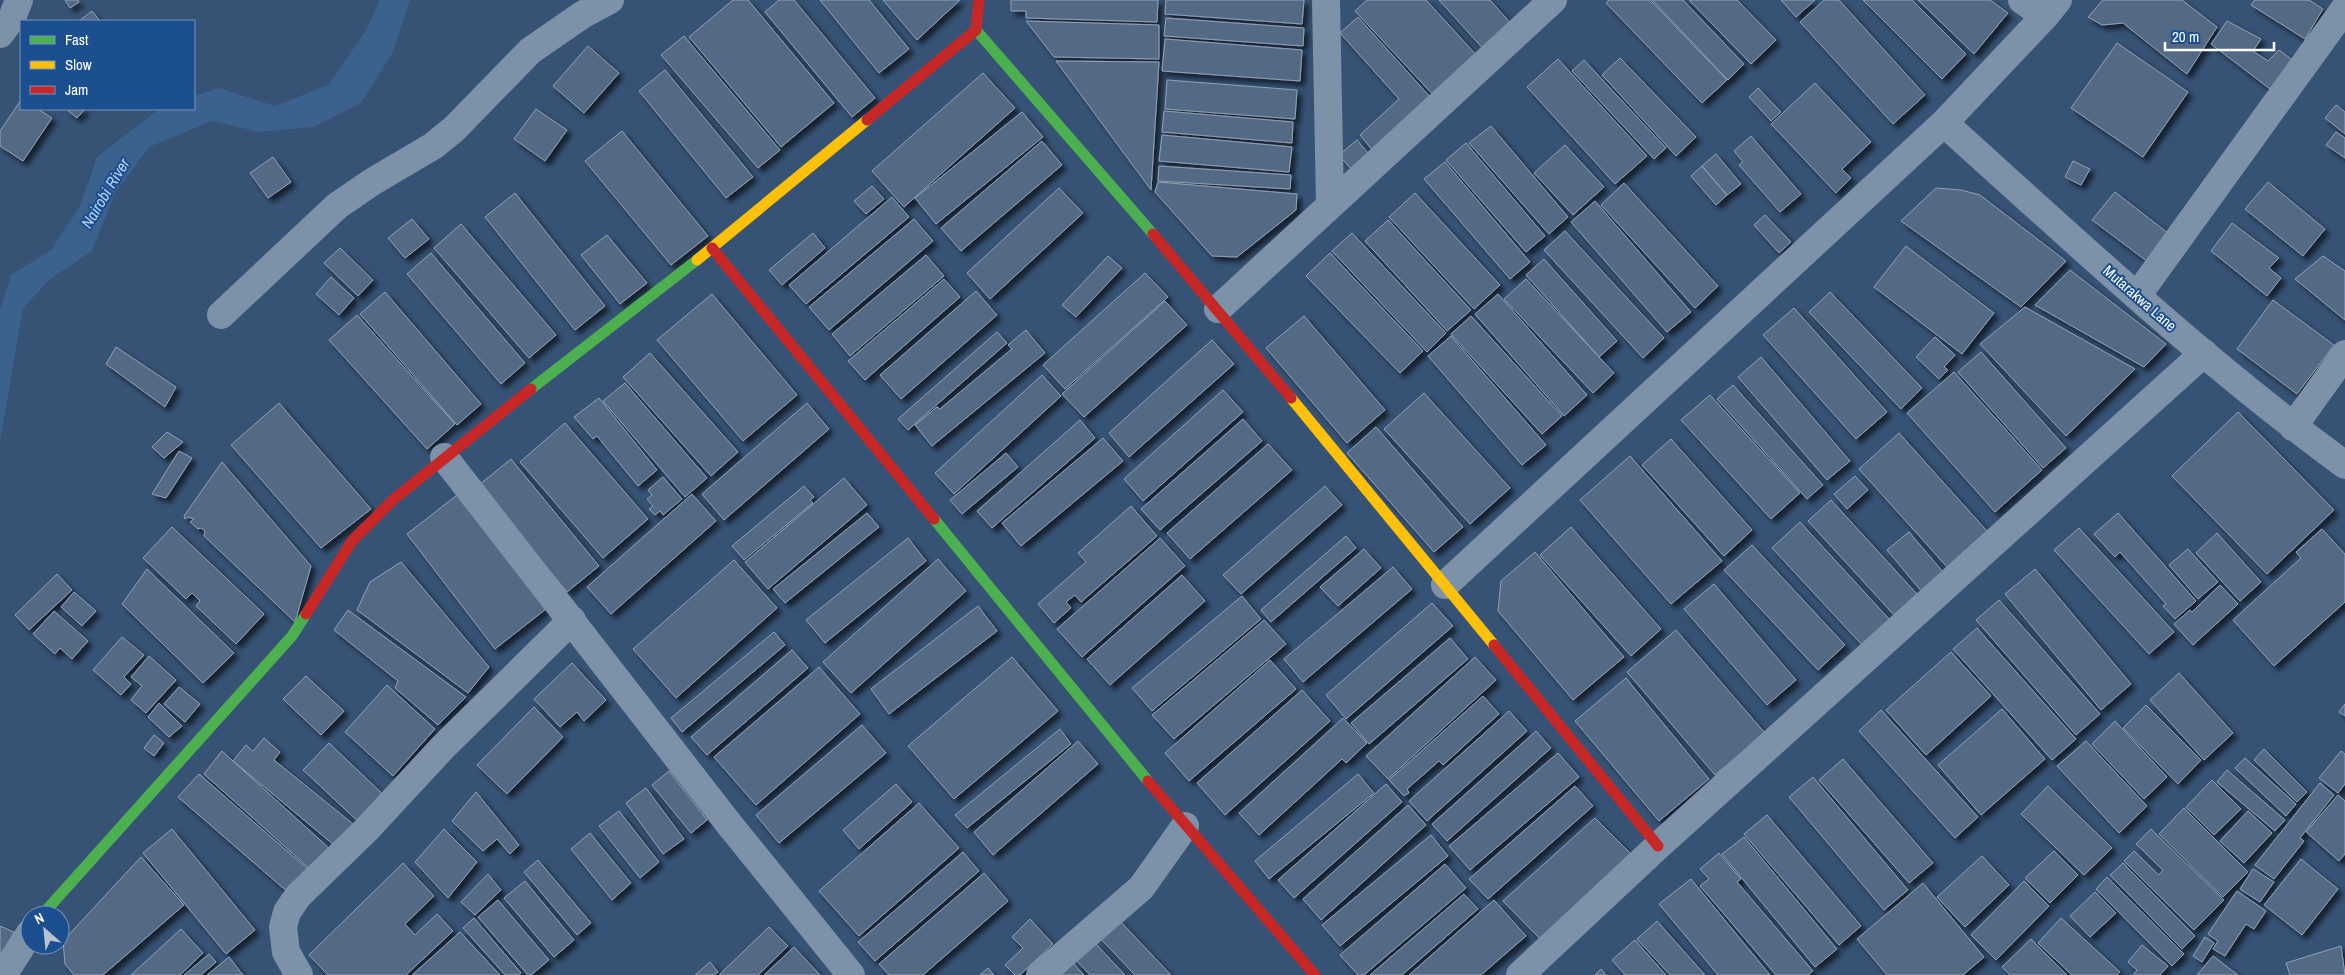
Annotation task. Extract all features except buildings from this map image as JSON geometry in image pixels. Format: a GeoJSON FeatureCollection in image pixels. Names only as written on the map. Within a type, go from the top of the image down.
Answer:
{"type":"FeatureCollection","features":[{"type":"Feature","properties":{"kind":"street"},"geometry":{"type":"LineString","coordinates":[[0,34],[12,18],[19,0]]}},
{"type":"Feature","properties":{"kind":"street"},"geometry":{"type":"LineString","coordinates":[[221,315],[337,206],[372,182],[433,146],[454,128],[530,51],[582,14],[610,0]]}},
{"type":"Feature","properties":{"kind":"street"},"geometry":{"type":"LineString","coordinates":[[978,0],[976,30],[1218,309],[1658,846]]}},
{"type":"Feature","properties":{"kind":"street"},"geometry":{"type":"LineString","coordinates":[[1326,0],[1330,204]]}},
{"type":"Feature","properties":{"kind":"street"},"geometry":{"type":"LineString","coordinates":[[1218,309],[1553,0]]}},
{"type":"Feature","properties":{"kind":"street"},"geometry":{"type":"LineString","coordinates":[[1445,585],[1944,122],[2052,8],[2022,0]]}},
{"type":"Feature","properties":{"kind":"street"},"geometry":{"type":"LineString","coordinates":[[2137,296],[2345,8]]}},
{"type":"Feature","properties":{"kind":"street"},"geometry":{"type":"LineString","coordinates":[[51,905],[292,636],[352,541],[394,499],[444,456],[712,248],[976,30]]}},
{"type":"Feature","properties":{"kind":"street","name":"Mutarakwa Lane"},"geometry":{"type":"LineString","coordinates":[[1944,122],[2137,296],[2294,427],[2345,465]]}},
{"type":"Feature","properties":{"kind":"street"},"geometry":{"type":"LineString","coordinates":[[712,248],[1185,826],[1315,975]]}},
{"type":"Feature","properties":{"kind":"street"},"geometry":{"type":"LineString","coordinates":[[1520,975],[1658,846],[2204,353]]}},
{"type":"Feature","properties":{"kind":"street"},"geometry":{"type":"LineString","coordinates":[[2294,427],[2345,354]]}},
{"type":"Feature","properties":{"kind":"street"},"geometry":{"type":"LineString","coordinates":[[444,456],[730,824],[851,975]]}},
{"type":"Feature","properties":{"kind":"street"},"geometry":{"type":"LineString","coordinates":[[299,975],[286,952],[282,927],[287,912],[298,896],[367,829],[442,747],[572,620]]}},
{"type":"Feature","properties":{"kind":"street"},"geometry":{"type":"LineString","coordinates":[[1040,975],[1141,888],[1185,826]]}},
{"type":"Feature","properties":{"kind":"street"},"geometry":{"type":"LineString","coordinates":[[9,972],[20,952]]}},
{"type":"Feature","properties":{"kind":"water","name":"Nairobi River"},"geometry":{"type":"Polygon","coordinates":[[[380,0],[410,0],[393,52],[361,103],[314,127],[259,132],[212,121],[149,147],[115,193],[92,251],[49,280],[23,309],[0,441],[0,310],[11,275],[51,250],[80,206],[97,157],[158,110],[195,110],[195,96],[219,88],[275,106],[328,85],[365,32],[380,0]]]}},
{"type":"Feature","properties":{"kind":"traffic: fast"},"geometry":{"type":"LineString","coordinates":[[976,30],[1153,234]]}},
{"type":"Feature","properties":{"kind":"traffic: fast"},"geometry":{"type":"LineString","coordinates":[[531,389],[697,260]]}},
{"type":"Feature","properties":{"kind":"traffic: fast"},"geometry":{"type":"LineString","coordinates":[[934,519],[1148,781]]}},
{"type":"Feature","properties":{"kind":"traffic: fast"},"geometry":{"type":"LineString","coordinates":[[51,905],[292,636],[306,614]]}},
{"type":"Feature","properties":{"kind":"traffic: slow"},"geometry":{"type":"LineString","coordinates":[[697,260],[867,120]]}},
{"type":"Feature","properties":{"kind":"traffic: slow"},"geometry":{"type":"LineString","coordinates":[[1291,398],[1494,645]]}},
{"type":"Feature","properties":{"kind":"traffic: jam"},"geometry":{"type":"LineString","coordinates":[[867,120],[976,30],[979,0]]}},
{"type":"Feature","properties":{"kind":"traffic: jam"},"geometry":{"type":"LineString","coordinates":[[1153,234],[1291,398]]}},
{"type":"Feature","properties":{"kind":"traffic: jam"},"geometry":{"type":"LineString","coordinates":[[712,248],[934,519]]}},
{"type":"Feature","properties":{"kind":"traffic: jam"},"geometry":{"type":"LineString","coordinates":[[306,614],[352,541],[394,499],[531,389]]}},
{"type":"Feature","properties":{"kind":"traffic: jam"},"geometry":{"type":"LineString","coordinates":[[1494,645],[1658,846]]}},
{"type":"Feature","properties":{"kind":"traffic: jam"},"geometry":{"type":"LineString","coordinates":[[1148,781],[1315,975]]}}]}
